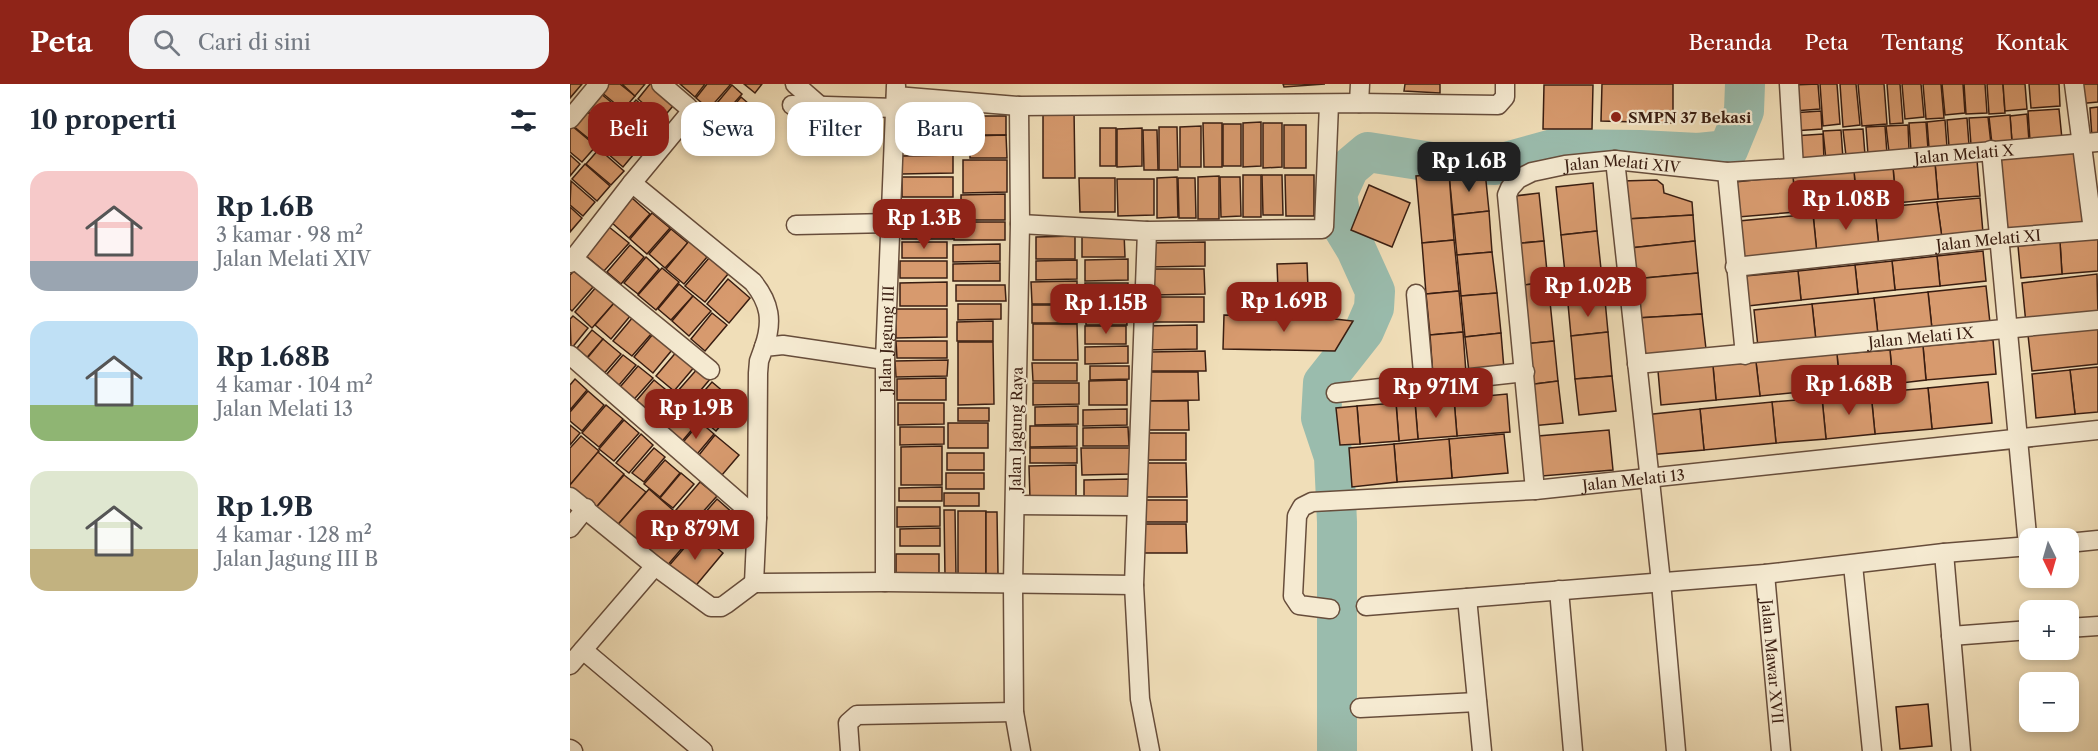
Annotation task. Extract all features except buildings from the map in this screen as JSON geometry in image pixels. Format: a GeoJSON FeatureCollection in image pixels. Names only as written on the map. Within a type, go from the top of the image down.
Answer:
{"type":"FeatureCollection","features":[{"type":"Feature","properties":{"kind":"street"},"geometry":{"type":"LineString","coordinates":[[570,119],[599,84]]}},
{"type":"Feature","properties":{"kind":"street"},"geometry":{"type":"LineString","coordinates":[[661,84],[688,107],[689,114],[572,261],[710,370]]}},
{"type":"Feature","properties":{"kind":"street"},"geometry":{"type":"LineString","coordinates":[[795,84],[816,102]]}},
{"type":"Feature","properties":{"kind":"street"},"geometry":{"type":"LineString","coordinates":[[1359,103],[1360,84]]}},
{"type":"Feature","properties":{"kind":"street"},"geometry":{"type":"LineString","coordinates":[[845,102],[896,96],[1019,106],[1359,103],[1498,105],[1505,97],[1505,84]]}},
{"type":"Feature","properties":{"kind":"street"},"geometry":{"type":"LineString","coordinates":[[1789,84],[1794,168]]}},
{"type":"Feature","properties":{"kind":"street"},"geometry":{"type":"LineString","coordinates":[[2074,84],[2090,142],[2096,230]]}},
{"type":"Feature","properties":{"kind":"street","name":"Jalan Jagung III"},"geometry":{"type":"LineString","coordinates":[[885,582],[885,360],[896,96]]}},
{"type":"Feature","properties":{"kind":"street"},"geometry":{"type":"LineString","coordinates":[[1020,224],[1148,231],[1322,229],[1325,225],[1329,104]]}},
{"type":"Feature","properties":{"kind":"street","name":"Jalan Jagung Raya"},"geometry":{"type":"LineString","coordinates":[[1019,106],[1020,224],[1013,584],[1014,712],[1021,751]]}},
{"type":"Feature","properties":{"kind":"street","name":"Jalan Melati X"},"geometry":{"type":"LineString","coordinates":[[1794,168],[2090,142]]}},
{"type":"Feature","properties":{"kind":"street"},"geometry":{"type":"LineString","coordinates":[[1991,150],[2027,528]]}},
{"type":"Feature","properties":{"kind":"street"},"geometry":{"type":"LineString","coordinates":[[1615,160],[1661,582],[1676,751]]}},
{"type":"Feature","properties":{"kind":"street","name":"Jalan Melati XIV"},"geometry":{"type":"LineString","coordinates":[[1535,490],[1507,195],[1510,188],[1518,179],[1532,172],[1564,165],[1615,160],[1727,172],[1794,168]]}},
{"type":"Feature","properties":{"kind":"street"},"geometry":{"type":"LineString","coordinates":[[1727,172],[1745,355]]}},
{"type":"Feature","properties":{"kind":"street"},"geometry":{"type":"LineString","coordinates":[[632,183],[753,282],[764,296],[769,319],[758,373],[758,518],[754,583]]}},
{"type":"Feature","properties":{"kind":"street"},"geometry":{"type":"LineString","coordinates":[[796,225],[891,223]]}},
{"type":"Feature","properties":{"kind":"street","name":"Jalan Melati XI"},"geometry":{"type":"LineString","coordinates":[[1735,267],[2000,238],[2096,230]]}},
{"type":"Feature","properties":{"kind":"street"},"geometry":{"type":"LineString","coordinates":[[1148,231],[1134,585],[1140,699],[1150,751]]}},
{"type":"Feature","properties":{"kind":"street"},"geometry":{"type":"LineString","coordinates":[[1416,294],[1424,384]]}},
{"type":"Feature","properties":{"kind":"street","name":"Jalan Melati IX"},"geometry":{"type":"LineString","coordinates":[[1637,364],[2098,320]]}},
{"type":"Feature","properties":{"kind":"street"},"geometry":{"type":"LineString","coordinates":[[764,346],[783,345],[885,360]]}},
{"type":"Feature","properties":{"kind":"street"},"geometry":{"type":"LineString","coordinates":[[570,355],[758,518]]}},
{"type":"Feature","properties":{"kind":"street"},"geometry":{"type":"LineString","coordinates":[[1336,393],[1525,372]]}},
{"type":"Feature","properties":{"kind":"street","name":"Jalan Melati 13"},"geometry":{"type":"LineString","coordinates":[[1330,609],[1299,605],[1293,596],[1297,516],[1302,507],[1312,502],[1535,490],[2098,430]]}},
{"type":"Feature","properties":{"kind":"street"},"geometry":{"type":"LineString","coordinates":[[570,497],[655,566],[711,607],[721,607],[754,583],[1134,585]]}},
{"type":"Feature","properties":{"kind":"street"},"geometry":{"type":"LineString","coordinates":[[1015,505],[1137,506]]}},
{"type":"Feature","properties":{"kind":"street"},"geometry":{"type":"LineString","coordinates":[[570,528],[586,508]]}},
{"type":"Feature","properties":{"kind":"street"},"geometry":{"type":"LineString","coordinates":[[2079,542],[2098,540]]}},
{"type":"Feature","properties":{"kind":"street"},"geometry":{"type":"LineString","coordinates":[[1366,606],[1765,574],[1944,553],[2019,547]]}},
{"type":"Feature","properties":{"kind":"street"},"geometry":{"type":"LineString","coordinates":[[1944,553],[1960,751]]}},
{"type":"Feature","properties":{"kind":"street"},"geometry":{"type":"LineString","coordinates":[[1853,565],[1872,751]]}},
{"type":"Feature","properties":{"kind":"street"},"geometry":{"type":"LineString","coordinates":[[570,665],[655,566]]}},
{"type":"Feature","properties":{"kind":"street","name":"Jalan Mawar XVII"},"geometry":{"type":"LineString","coordinates":[[1765,574],[1781,751]]}},
{"type":"Feature","properties":{"kind":"street"},"geometry":{"type":"LineString","coordinates":[[1559,590],[1573,751]]}},
{"type":"Feature","properties":{"kind":"street"},"geometry":{"type":"LineString","coordinates":[[1467,598],[1482,751]]}},
{"type":"Feature","properties":{"kind":"street"},"geometry":{"type":"LineString","coordinates":[[2079,627],[2098,626]]}},
{"type":"Feature","properties":{"kind":"street"},"geometry":{"type":"LineString","coordinates":[[1951,636],[2019,631]]}},
{"type":"Feature","properties":{"kind":"street"},"geometry":{"type":"LineString","coordinates":[[583,650],[703,751]]}},
{"type":"Feature","properties":{"kind":"street"},"geometry":{"type":"LineString","coordinates":[[1360,708],[1477,702]]}},
{"type":"Feature","properties":{"kind":"street"},"geometry":{"type":"LineString","coordinates":[[850,751],[848,723],[857,715],[1014,712]]}},
{"type":"Feature","properties":{"kind":"waterway"},"geometry":{"type":"LineString","coordinates":[[1337,751],[1337,522],[1334,457],[1321,418],[1323,383],[1364,331],[1374,308],[1375,291],[1356,249],[1342,226],[1337,194],[1349,168],[1368,152],[1438,163],[1495,165],[1553,149],[1698,153],[1728,150],[1744,111],[1745,84]]}},
{"type":"Feature","properties":{"kind":"place","name":"SMPN 37 Bekasi"},"geometry":{"type":"Point","coordinates":[1616,117]}}]}
